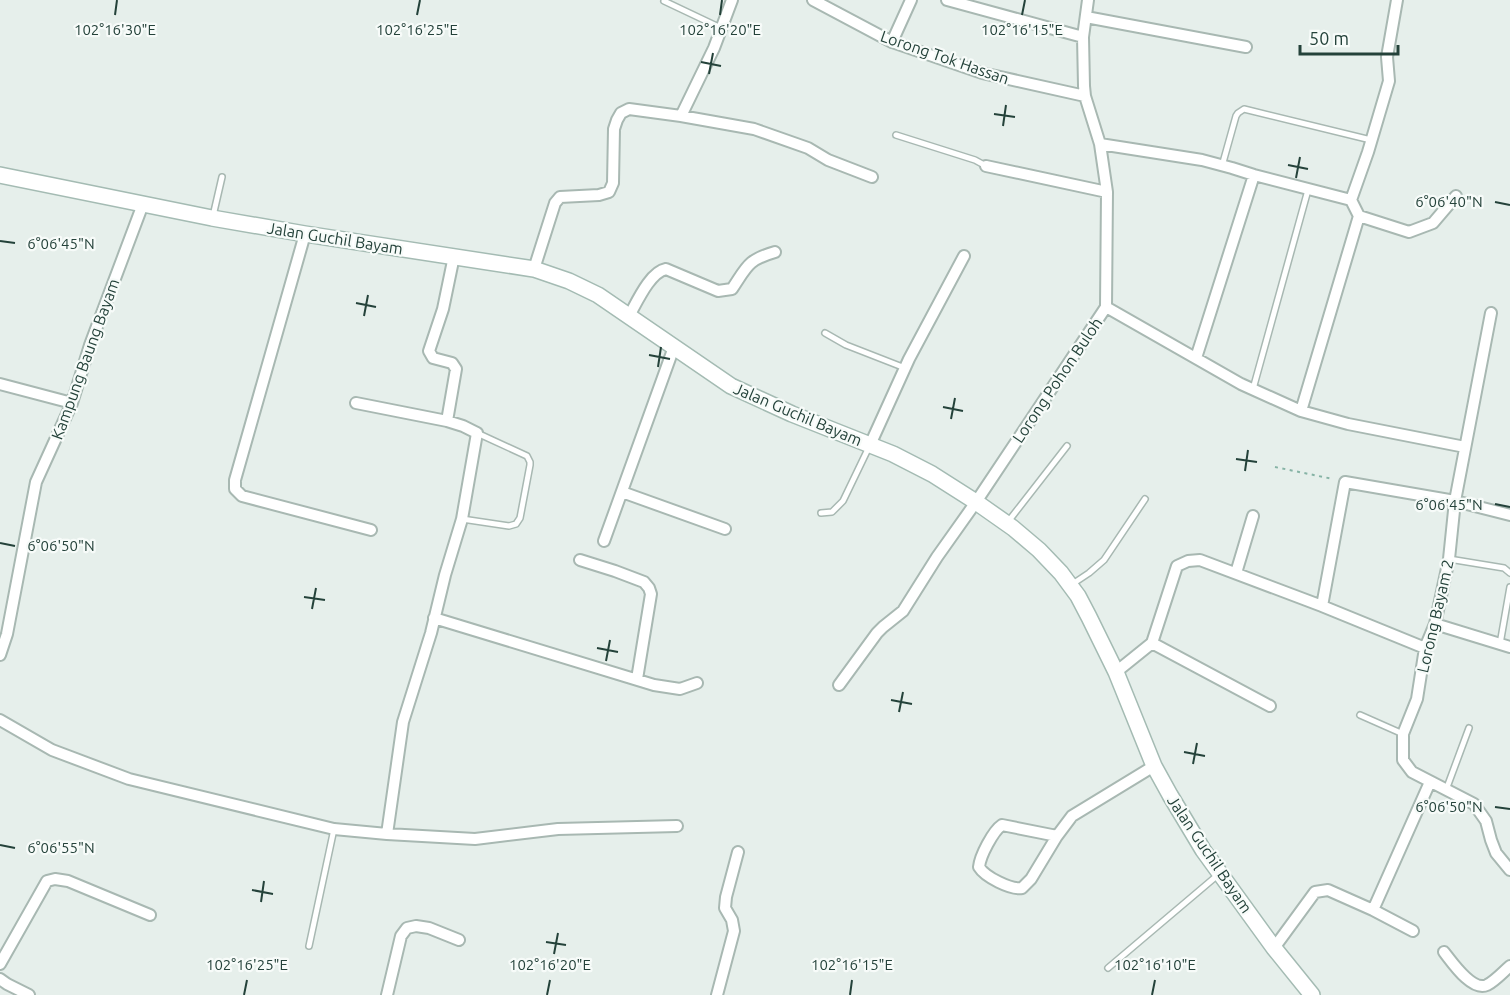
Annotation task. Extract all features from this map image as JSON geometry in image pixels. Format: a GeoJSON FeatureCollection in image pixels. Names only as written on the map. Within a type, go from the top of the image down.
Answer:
{"type":"FeatureCollection","features":[{"type":"Feature","properties":{"kind":"main road","name":"Jalan Guchil Bayam"},"geometry":{"type":"LineString","coordinates":[[1,178],[305,234],[534,269],[569,280],[598,295],[731,386],[792,414],[893,454],[932,474],[976,502],[1039,550],[1070,585],[1089,616],[1116,672],[1154,766],[1170,795],[1220,873],[1274,948],[1312,995]]}},
{"type":"Feature","properties":{"kind":"main road","name":"Jalan Guchil Bayam"},"geometry":{"type":"LineString","coordinates":[[1293,971],[1305,995]]}},
{"type":"Feature","properties":{"kind":"street"},"geometry":{"type":"LineString","coordinates":[[681,116],[722,28],[732,0]]}},
{"type":"Feature","properties":{"kind":"street","name":"Lorong Tok Hassan"},"geometry":{"type":"LineString","coordinates":[[813,0],[892,42],[982,74],[1085,96]]}},
{"type":"Feature","properties":{"kind":"street"},"geometry":{"type":"LineString","coordinates":[[892,42],[911,0]]}},
{"type":"Feature","properties":{"kind":"street"},"geometry":{"type":"LineString","coordinates":[[947,0],[1083,37]]}},
{"type":"Feature","properties":{"kind":"street","name":"Lorong Pohon Buloh"},"geometry":{"type":"LineString","coordinates":[[839,685],[877,633],[903,611],[937,556],[976,502],[1106,307],[1107,192],[1100,144],[1085,96],[1083,37],[1088,0]]}},
{"type":"Feature","properties":{"kind":"street"},"geometry":{"type":"LineString","coordinates":[[1300,411],[1359,216],[1351,200],[1389,81],[1387,57],[1396,0]]}},
{"type":"Feature","properties":{"kind":"street"},"geometry":{"type":"LineString","coordinates":[[1086,17],[1246,47]]}},
{"type":"Feature","properties":{"kind":"street"},"geometry":{"type":"LineString","coordinates":[[534,269],[555,203],[560,197],[599,195],[609,192],[613,183],[616,120],[621,112],[629,109],[754,129],[808,148],[828,160],[872,177]]}},
{"type":"Feature","properties":{"kind":"street"},"geometry":{"type":"LineString","coordinates":[[1100,144],[1203,160],[1351,200]]}},
{"type":"Feature","properties":{"kind":"street"},"geometry":{"type":"LineString","coordinates":[[986,166],[1107,192]]}},
{"type":"Feature","properties":{"kind":"street"},"geometry":{"type":"LineString","coordinates":[[1196,358],[1254,175]]}},
{"type":"Feature","properties":{"kind":"street"},"geometry":{"type":"LineString","coordinates":[[1359,216],[1408,232],[1433,223],[1456,196]]}},
{"type":"Feature","properties":{"kind":"street","name":"Kampung Baung Bayam"},"geometry":{"type":"LineString","coordinates":[[0,655],[7,634],[36,482],[72,403],[90,345],[143,204]]}},
{"type":"Feature","properties":{"kind":"street"},"geometry":{"type":"LineString","coordinates":[[305,234],[235,480],[235,489],[242,496],[371,530]]}},
{"type":"Feature","properties":{"kind":"street"},"geometry":{"type":"LineString","coordinates":[[629,316],[653,275],[660,270],[666,269],[718,291],[727,291],[732,289],[750,263],[758,257],[775,252]]}},
{"type":"Feature","properties":{"kind":"street"},"geometry":{"type":"LineString","coordinates":[[447,421],[456,369],[452,363],[434,358],[429,351],[443,309],[454,256]]}},
{"type":"Feature","properties":{"kind":"street"},"geometry":{"type":"LineString","coordinates":[[870,445],[905,368],[964,256]]}},
{"type":"Feature","properties":{"kind":"street"},"geometry":{"type":"LineString","coordinates":[[1106,307],[1241,384],[1300,411],[1348,424],[1465,447]]}},
{"type":"Feature","properties":{"kind":"street","name":"Lorong Bayam 2"},"geometry":{"type":"LineString","coordinates":[[1491,312],[1455,501],[1449,559],[1435,624],[1425,648],[1416,699],[1403,734],[1403,760],[1412,772],[1474,804],[1486,821],[1496,853],[1510,870]]}},
{"type":"Feature","properties":{"kind":"street"},"geometry":{"type":"LineString","coordinates":[[604,541],[674,347]]}},
{"type":"Feature","properties":{"kind":"street"},"geometry":{"type":"LineString","coordinates":[[0,384],[72,403]]}},
{"type":"Feature","properties":{"kind":"street"},"geometry":{"type":"LineString","coordinates":[[356,403],[447,421],[477,433],[462,519],[431,633],[403,722],[387,834]]}},
{"type":"Feature","properties":{"kind":"street"},"geometry":{"type":"LineString","coordinates":[[1322,606],[1345,482],[1455,501],[1510,515]]}},
{"type":"Feature","properties":{"kind":"street"},"geometry":{"type":"LineString","coordinates":[[622,492],[725,529]]}},
{"type":"Feature","properties":{"kind":"street"},"geometry":{"type":"LineString","coordinates":[[1236,573],[1253,516]]}},
{"type":"Feature","properties":{"kind":"street"},"geometry":{"type":"LineString","coordinates":[[580,560],[644,582],[649,588],[651,594],[637,679]]}},
{"type":"Feature","properties":{"kind":"street"},"geometry":{"type":"LineString","coordinates":[[1116,672],[1152,643],[1177,566],[1188,561],[1200,560],[1425,648]]}},
{"type":"Feature","properties":{"kind":"street"},"geometry":{"type":"LineString","coordinates":[[434,618],[654,685],[680,689],[697,683]]}},
{"type":"Feature","properties":{"kind":"street"},"geometry":{"type":"LineString","coordinates":[[1435,624],[1505,646]]}},
{"type":"Feature","properties":{"kind":"street"},"geometry":{"type":"LineString","coordinates":[[1152,643],[1270,706]]}},
{"type":"Feature","properties":{"kind":"street"},"geometry":{"type":"LineString","coordinates":[[0,720],[52,750],[129,778],[334,829],[475,839],[558,829],[677,826]]}},
{"type":"Feature","properties":{"kind":"street"},"geometry":{"type":"LineString","coordinates":[[1057,836],[1002,825],[996,830],[980,860],[979,867],[995,880],[1014,888],[1023,888],[1072,816],[1154,766]]}},
{"type":"Feature","properties":{"kind":"street"},"geometry":{"type":"LineString","coordinates":[[1373,910],[1430,782]]}},
{"type":"Feature","properties":{"kind":"street"},"geometry":{"type":"LineString","coordinates":[[717,995],[734,931],[732,920],[725,908],[738,852]]}},
{"type":"Feature","properties":{"kind":"street"},"geometry":{"type":"LineString","coordinates":[[0,964],[47,881],[55,879],[68,881],[150,915]]}},
{"type":"Feature","properties":{"kind":"street"},"geometry":{"type":"LineString","coordinates":[[1274,948],[1315,892],[1328,890],[1413,931]]}},
{"type":"Feature","properties":{"kind":"street"},"geometry":{"type":"LineString","coordinates":[[387,995],[400,936],[407,928],[416,926],[429,928],[459,940]]}},
{"type":"Feature","properties":{"kind":"street"},"geometry":{"type":"LineString","coordinates":[[1444,952],[1468,981],[1478,986],[1486,985],[1510,966]]}},
{"type":"Feature","properties":{"kind":"street"},"geometry":{"type":"LineString","coordinates":[[3,986],[29,995]]}},
{"type":"Feature","properties":{"kind":"lane"},"geometry":{"type":"LineString","coordinates":[[664,1],[722,28]]}},
{"type":"Feature","properties":{"kind":"lane"},"geometry":{"type":"LineString","coordinates":[[1222,166],[1236,117],[1244,109],[1371,140]]}},
{"type":"Feature","properties":{"kind":"lane"},"geometry":{"type":"LineString","coordinates":[[896,135],[975,160],[986,166]]}},
{"type":"Feature","properties":{"kind":"lane"},"geometry":{"type":"LineString","coordinates":[[212,218],[222,177]]}},
{"type":"Feature","properties":{"kind":"lane"},"geometry":{"type":"LineString","coordinates":[[1253,390],[1309,188]]}},
{"type":"Feature","properties":{"kind":"lane"},"geometry":{"type":"LineString","coordinates":[[825,333],[846,345],[905,368]]}},
{"type":"Feature","properties":{"kind":"lane"},"geometry":{"type":"LineString","coordinates":[[462,519],[516,524],[530,465],[527,456],[477,433]]}},
{"type":"Feature","properties":{"kind":"lane"},"geometry":{"type":"LineString","coordinates":[[821,513],[832,512],[843,501],[870,445]]}},
{"type":"Feature","properties":{"kind":"lane"},"geometry":{"type":"LineString","coordinates":[[1006,524],[1067,446]]}},
{"type":"Feature","properties":{"kind":"lane"},"geometry":{"type":"LineString","coordinates":[[1070,585],[1104,560],[1144,499]]}},
{"type":"Feature","properties":{"kind":"lane"},"geometry":{"type":"LineString","coordinates":[[1449,559],[1504,568],[1510,573]]}},
{"type":"Feature","properties":{"kind":"lane"},"geometry":{"type":"LineString","coordinates":[[1505,646],[1510,587]]}},
{"type":"Feature","properties":{"kind":"lane"},"geometry":{"type":"LineString","coordinates":[[1360,716],[1403,734]]}},
{"type":"Feature","properties":{"kind":"lane"},"geometry":{"type":"LineString","coordinates":[[1446,790],[1468,728]]}},
{"type":"Feature","properties":{"kind":"lane"},"geometry":{"type":"LineString","coordinates":[[309,946],[334,829]]}},
{"type":"Feature","properties":{"kind":"lane"},"geometry":{"type":"LineString","coordinates":[[1108,968],[1220,873]]}},
{"type":"Feature","properties":{"kind":"path"},"geometry":{"type":"LineString","coordinates":[[1275,467],[1345,482]]}}]}
